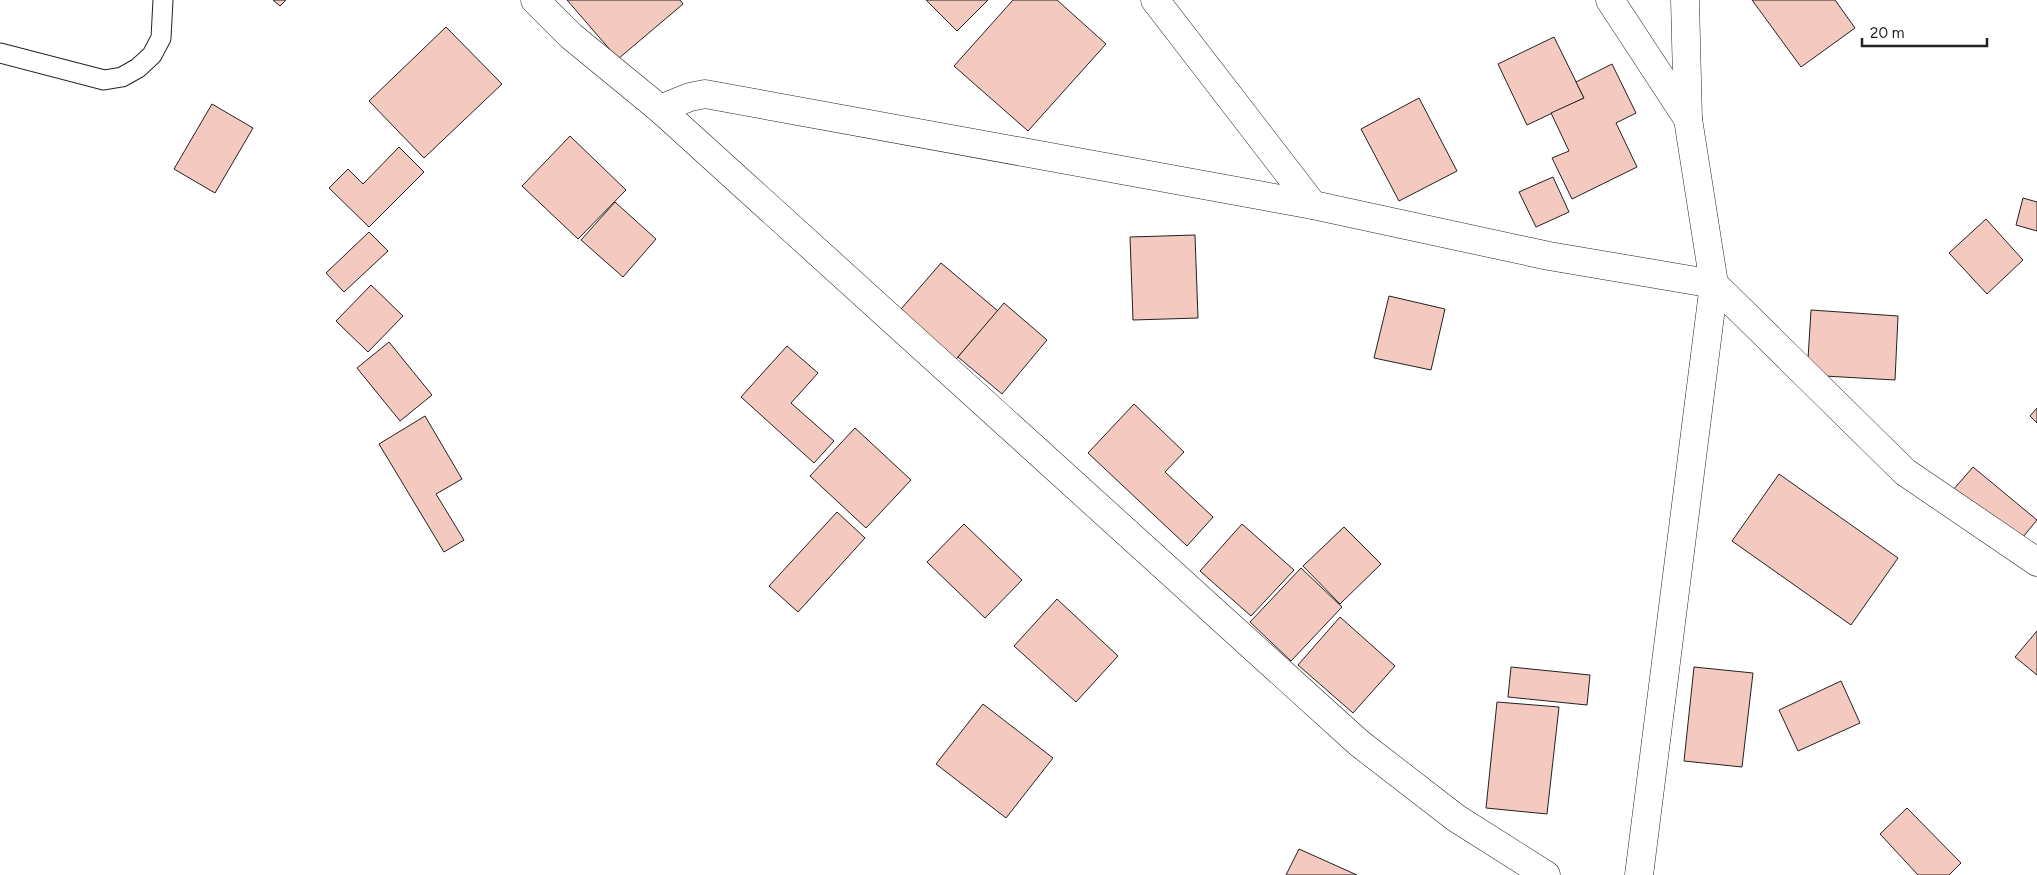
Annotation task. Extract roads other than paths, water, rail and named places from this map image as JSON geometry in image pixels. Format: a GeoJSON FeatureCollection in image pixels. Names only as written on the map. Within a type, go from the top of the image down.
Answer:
{"type":"FeatureCollection","features":[{"type":"Feature","properties":{"kind":"street"},"geometry":{"type":"LineString","coordinates":[[536,0],[571,36],[660,109],[1359,743],[1456,818],[1546,875]]}},
{"type":"Feature","properties":{"kind":"street"},"geometry":{"type":"LineString","coordinates":[[1155,0],[1314,205]]}},
{"type":"Feature","properties":{"kind":"street"},"geometry":{"type":"LineString","coordinates":[[1610,0],[1688,119]]}},
{"type":"Feature","properties":{"kind":"street"},"geometry":{"type":"LineString","coordinates":[[1639,875],[1714,284],[1688,119],[1685,0]]}},
{"type":"Feature","properties":{"kind":"street"},"geometry":{"type":"LineString","coordinates":[[660,109],[690,97],[705,94],[1314,205],[1549,256],[1714,284],[1905,472],[2037,562]]}},
{"type":"Feature","properties":{"kind":"lane"},"geometry":{"type":"LineString","coordinates":[[0,53],[104,80],[122,77],[138,68],[152,55],[161,38],[163,0]]}}]}
